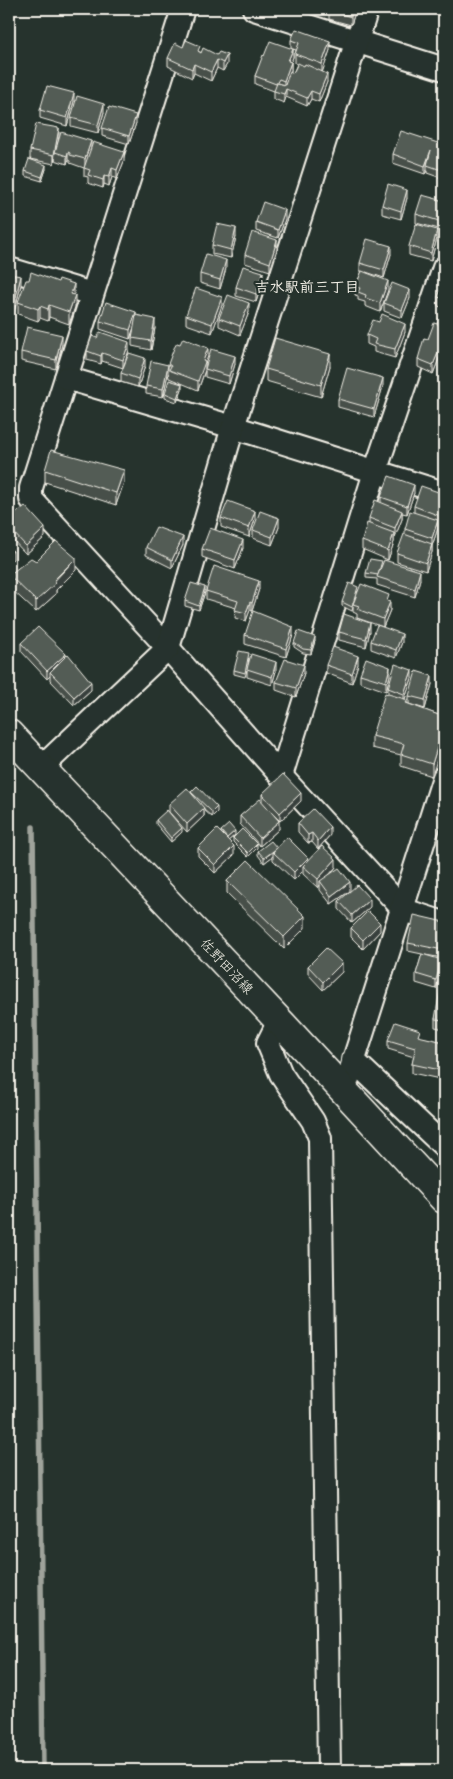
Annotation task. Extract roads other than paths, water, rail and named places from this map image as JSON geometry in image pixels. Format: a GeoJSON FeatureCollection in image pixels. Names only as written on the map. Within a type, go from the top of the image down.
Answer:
{"type":"FeatureCollection","features":[{"type":"Feature","properties":{"kind":"main road","name":"佐野田沼線"},"geometry":{"type":"LineString","coordinates":[[9,734],[444,1199]]}},
{"type":"Feature","properties":{"kind":"street"},"geometry":{"type":"LineString","coordinates":[[183,9],[31,488],[31,499],[168,648],[401,908],[444,923]]}},
{"type":"Feature","properties":{"kind":"street"},"geometry":{"type":"LineString","coordinates":[[254,9],[444,68]]}},
{"type":"Feature","properties":{"kind":"street"},"geometry":{"type":"LineString","coordinates":[[40,769],[168,648],[233,428],[367,9]]}},
{"type":"Feature","properties":{"kind":"street"},"geometry":{"type":"LineString","coordinates":[[281,776],[375,472],[444,268]]}},
{"type":"Feature","properties":{"kind":"street"},"geometry":{"type":"LineString","coordinates":[[9,270],[92,294]]}},
{"type":"Feature","properties":{"kind":"street"},"geometry":{"type":"LineString","coordinates":[[66,378],[444,494]]}},
{"type":"Feature","properties":{"kind":"street"},"geometry":{"type":"LineString","coordinates":[[344,1091],[444,777]]}},
{"type":"Feature","properties":{"kind":"street"},"geometry":{"type":"LineString","coordinates":[[279,1021],[268,1043],[281,1074],[313,1121],[320,1138],[329,1770]]}},
{"type":"Feature","properties":{"kind":"street"},"geometry":{"type":"LineString","coordinates":[[353,1060],[444,1146]]}},
{"type":"Feature","properties":{"kind":"waterway"},"geometry":{"type":"LineString","coordinates":[[33,827],[43,1770]]}},
{"type":"Feature","properties":{"kind":"district","name":"吉水駅前三丁目"},"geometry":{"type":"Point","coordinates":[307,287]}}]}
